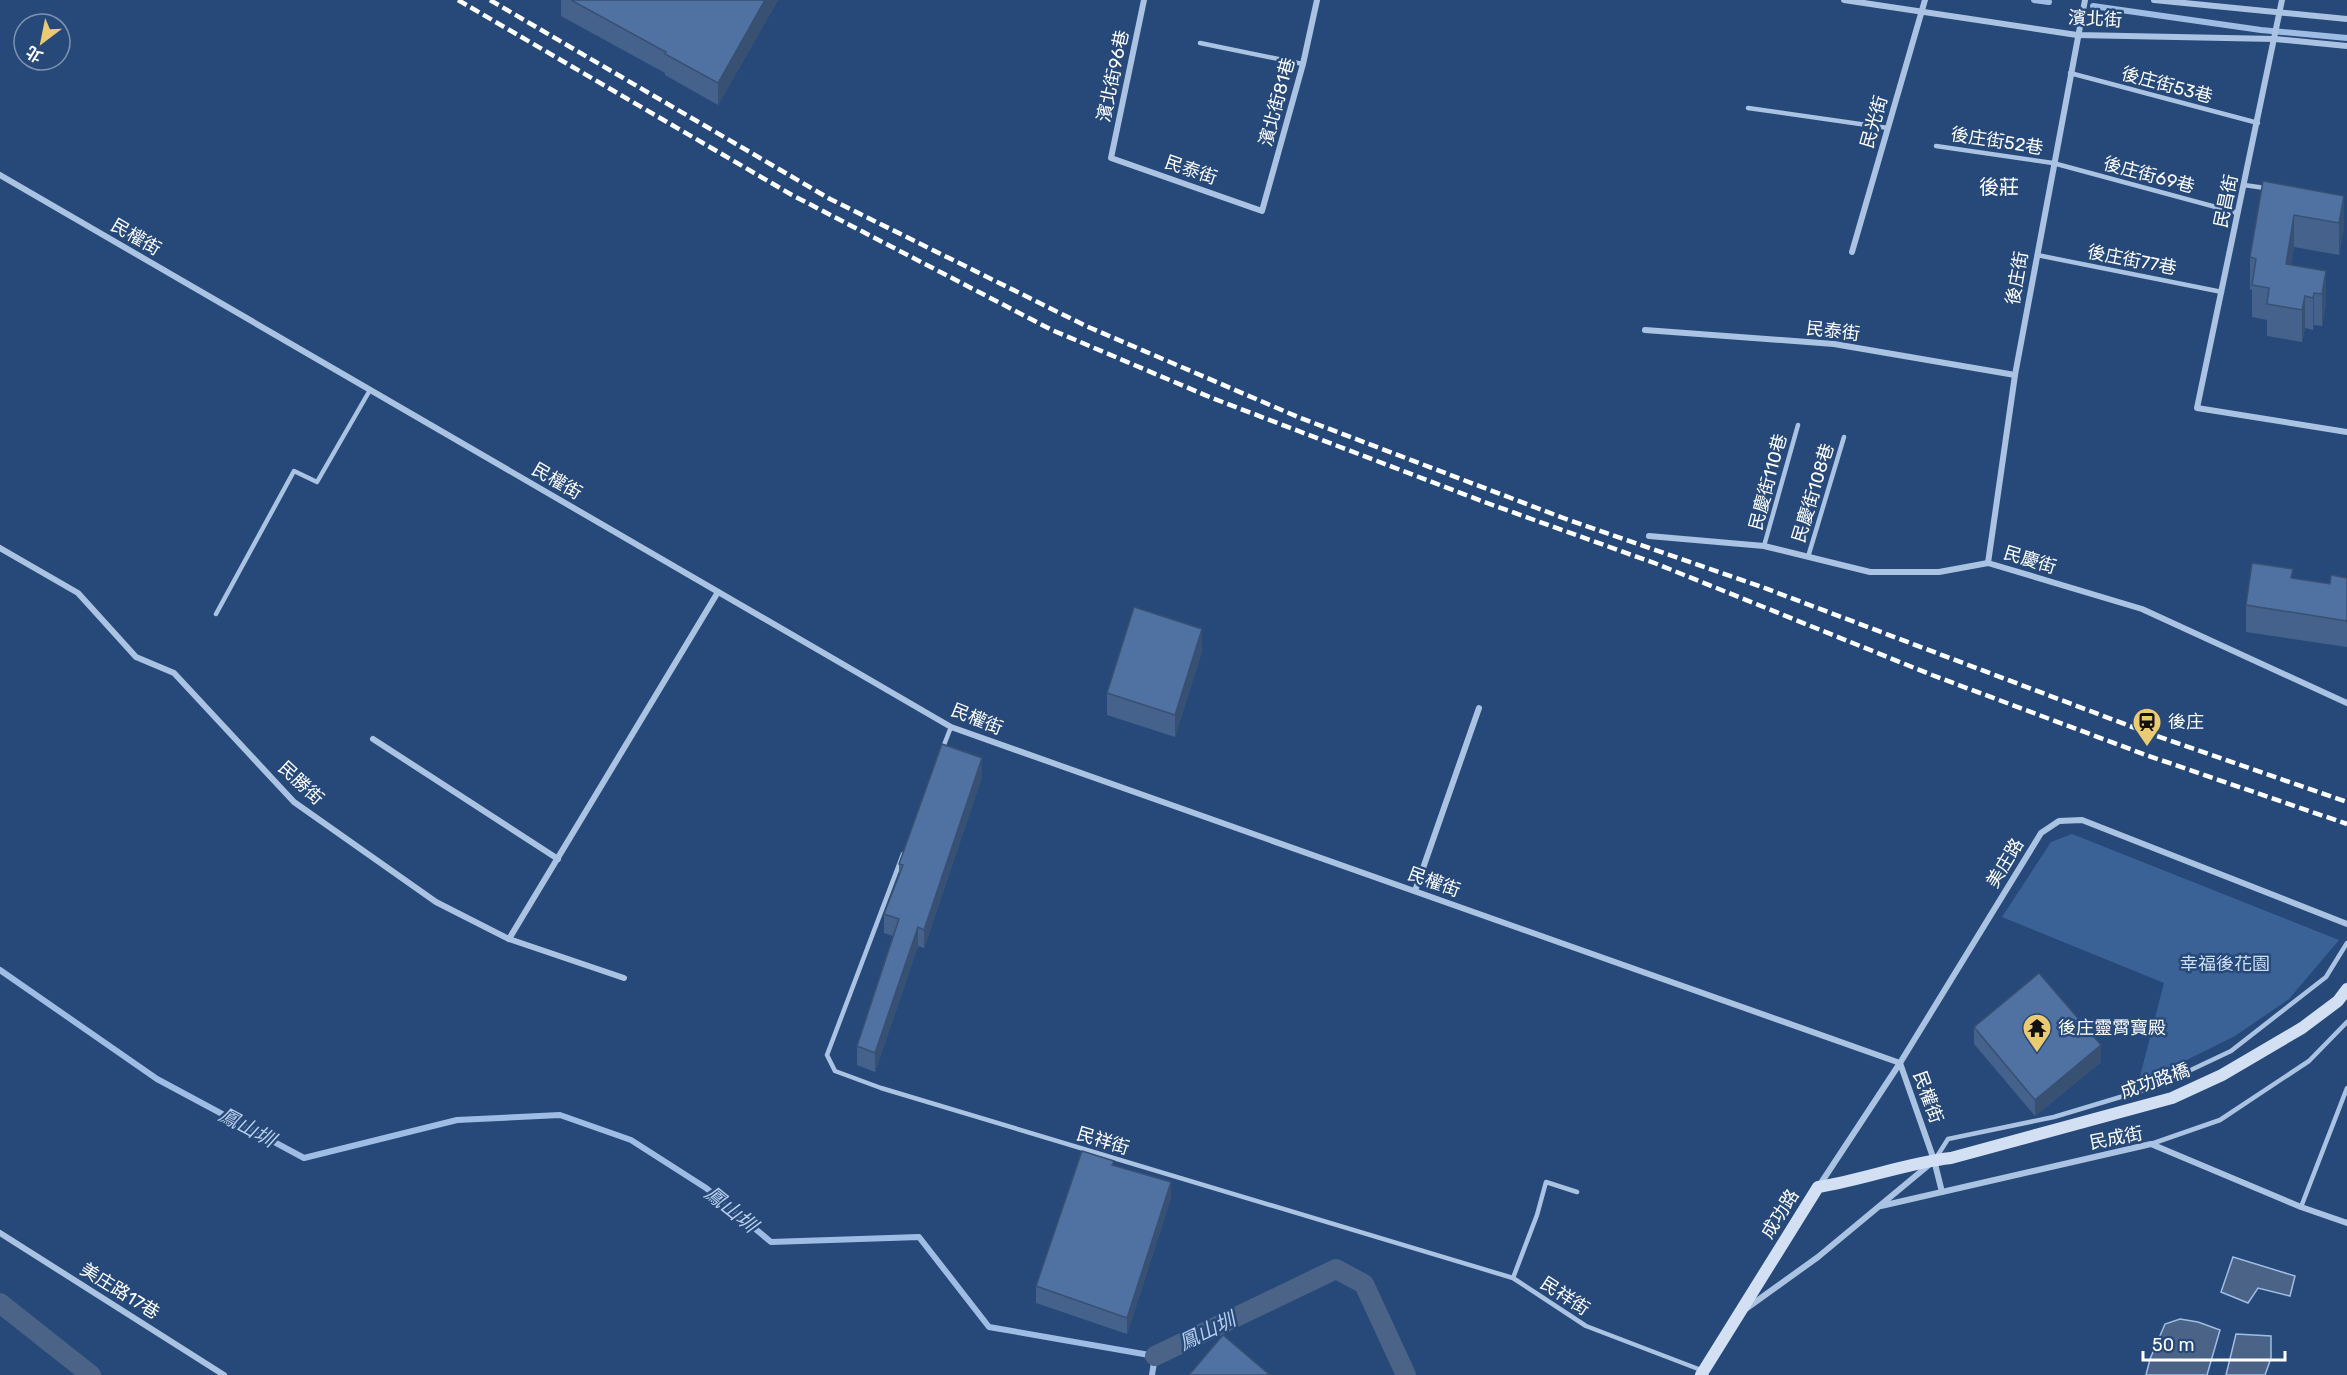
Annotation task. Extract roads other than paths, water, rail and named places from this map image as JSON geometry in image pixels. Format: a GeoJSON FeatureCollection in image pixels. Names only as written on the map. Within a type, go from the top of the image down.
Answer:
{"type":"FeatureCollection","features":[{"type":"Feature","properties":{"kind":"street","name":"濱北街96巷"},"geometry":{"type":"LineString","coordinates":[[1111,158],[1144,0]]}},
{"type":"Feature","properties":{"kind":"street","name":"濱北街81巷"},"geometry":{"type":"LineString","coordinates":[[1262,211],[1303,64],[1317,0]]}},
{"type":"Feature","properties":{"kind":"street","name":"濱北街"},"geometry":{"type":"LineString","coordinates":[[1844,0],[2077,35],[2275,39],[2347,46]]}},
{"type":"Feature","properties":{"kind":"street","name":"民光街"},"geometry":{"type":"LineString","coordinates":[[1852,252],[1925,0]]}},
{"type":"Feature","properties":{"kind":"street","name":"後庄街"},"geometry":{"type":"LineString","coordinates":[[1988,563],[2015,375],[2085,0]]}},
{"type":"Feature","properties":{"kind":"street"},"geometry":{"type":"LineString","coordinates":[[2154,0],[2347,19]]}},
{"type":"Feature","properties":{"kind":"street","name":"民昌街"},"geometry":{"type":"LineString","coordinates":[[2282,0],[2197,408],[2347,432]]}},
{"type":"Feature","properties":{"kind":"street","name":"民泰街"},"geometry":{"type":"LineString","coordinates":[[1111,158],[1262,211]]}},
{"type":"Feature","properties":{"kind":"street","name":"民權街"},"geometry":{"type":"LineString","coordinates":[[0,175],[951,727],[1900,1063],[1934,1160],[1942,1192]]}},
{"type":"Feature","properties":{"kind":"street","name":"民泰街"},"geometry":{"type":"LineString","coordinates":[[1645,330],[1834,344],[2015,375]]}},
{"type":"Feature","properties":{"kind":"street","name":"民慶街"},"geometry":{"type":"LineString","coordinates":[[1649,536],[1764,546],[1870,572],[1939,572],[1988,563],[2142,609],[2347,703]]}},
{"type":"Feature","properties":{"kind":"street","name":"民勝街"},"geometry":{"type":"LineString","coordinates":[[0,548],[78,593],[136,657],[174,673],[294,802],[436,902],[509,939],[624,978]]}},
{"type":"Feature","properties":{"kind":"street"},"geometry":{"type":"LineString","coordinates":[[509,939],[718,592]]}},
{"type":"Feature","properties":{"kind":"street"},"geometry":{"type":"LineString","coordinates":[[1415,891],[1479,708]]}},
{"type":"Feature","properties":{"kind":"street"},"geometry":{"type":"LineString","coordinates":[[373,739],[558,859]]}},
{"type":"Feature","properties":{"kind":"street","name":"美庄路"},"geometry":{"type":"LineString","coordinates":[[1818,1187],[1900,1063],[2041,833],[2060,821],[2082,820],[2347,924]]}},
{"type":"Feature","properties":{"kind":"street","name":"成功路橋"},"geometry":{"type":"LineString","coordinates":[[1951,1158],[2172,1098],[2222,1076],[2302,1028],[2338,1001],[2347,989]]}},
{"type":"Feature","properties":{"kind":"street","name":"民成街"},"geometry":{"type":"LineString","coordinates":[[1881,1206],[2151,1144],[2301,1207],[2347,1223]]}},
{"type":"Feature","properties":{"kind":"street","name":"成功路"},"geometry":{"type":"LineString","coordinates":[[1702,1373],[1818,1187],[1852,1182],[1934,1160],[1951,1158]]}},
{"type":"Feature","properties":{"kind":"street"},"geometry":{"type":"LineString","coordinates":[[1740,1313],[1818,1257],[1934,1160]]}},
{"type":"Feature","properties":{"kind":"street","name":"美庄路17巷"},"geometry":{"type":"LineString","coordinates":[[0,1233],[224,1375]]}},
{"type":"Feature","properties":{"kind":"lane"},"geometry":{"type":"LineString","coordinates":[[1200,43],[1303,64]]}},
{"type":"Feature","properties":{"kind":"lane","name":"後庄街53巷"},"geometry":{"type":"LineString","coordinates":[[2070,73],[2258,123]]}},
{"type":"Feature","properties":{"kind":"lane"},"geometry":{"type":"LineString","coordinates":[[1748,108],[1888,128]]}},
{"type":"Feature","properties":{"kind":"lane","name":"後庄街52巷"},"geometry":{"type":"LineString","coordinates":[[1936,146],[2053,164]]}},
{"type":"Feature","properties":{"kind":"lane","name":"後庄街69巷"},"geometry":{"type":"LineString","coordinates":[[2053,164],[2238,213]]}},
{"type":"Feature","properties":{"kind":"lane"},"geometry":{"type":"LineString","coordinates":[[2244,185],[2267,189]]}},
{"type":"Feature","properties":{"kind":"lane","name":"後庄街77巷"},"geometry":{"type":"LineString","coordinates":[[2037,255],[2222,292]]}},
{"type":"Feature","properties":{"kind":"lane"},"geometry":{"type":"LineString","coordinates":[[216,614],[294,471],[317,482],[370,390]]}},
{"type":"Feature","properties":{"kind":"lane","name":"民慶街110巷"},"geometry":{"type":"LineString","coordinates":[[1764,546],[1798,424]]}},
{"type":"Feature","properties":{"kind":"lane","name":"民慶街108巷"},"geometry":{"type":"LineString","coordinates":[[1808,557],[1844,437]]}},
{"type":"Feature","properties":{"kind":"lane"},"geometry":{"type":"LineString","coordinates":[[939,760],[951,727]]}},
{"type":"Feature","properties":{"kind":"lane","name":"民祥街"},"geometry":{"type":"LineString","coordinates":[[906,847],[827,1055],[835,1071],[881,1088],[1513,1278],[1586,1326],[1702,1373]]}},
{"type":"Feature","properties":{"kind":"lane"},"geometry":{"type":"LineString","coordinates":[[1934,1160],[1948,1139],[2054,1117],[2157,1086],[2231,1051],[2326,978],[2347,943]]}},
{"type":"Feature","properties":{"kind":"lane"},"geometry":{"type":"LineString","coordinates":[[2151,1144],[2220,1120],[2309,1061],[2347,1022]]}},
{"type":"Feature","properties":{"kind":"lane"},"geometry":{"type":"LineString","coordinates":[[2301,1207],[2347,1089]]}},
{"type":"Feature","properties":{"kind":"lane"},"geometry":{"type":"LineString","coordinates":[[1513,1278],[1537,1215],[1546,1182],[1577,1192]]}},
{"type":"Feature","properties":{"kind":"waterway"},"geometry":{"type":"LineString","coordinates":[[2034,0],[2049,2]]}},
{"type":"Feature","properties":{"kind":"waterway"},"geometry":{"type":"LineString","coordinates":[[2093,6],[2261,30],[2347,38]]}},
{"type":"Feature","properties":{"kind":"waterway","name":"鳳山圳"},"geometry":{"type":"LineString","coordinates":[[0,970],[157,1079],[304,1158],[457,1120],[560,1115],[631,1140],[706,1188],[771,1242],[919,1237],[989,1327],[1155,1356],[1152,1375]]}},
{"type":"Feature","properties":{"kind":"waterway","name":"鳳山圳"},"geometry":{"type":"LineString","coordinates":[[1155,1356],[1336,1269],[1364,1284],[1406,1375]]}},
{"type":"Feature","properties":{"kind":"waterway"},"geometry":{"type":"LineString","coordinates":[[0,1303],[91,1375]]}},
{"type":"Feature","properties":{"kind":"railway"},"geometry":{"type":"LineString","coordinates":[[458,0],[792,195],[1052,330],[1212,398],[1487,503],[1657,564],[1932,675],[2146,755],[2347,824]]}},
{"type":"Feature","properties":{"kind":"railway"},"geometry":{"type":"LineString","coordinates":[[490,0],[830,199],[1086,326],[1298,417],[1566,519],[1762,587],[2151,734],[2347,802]]}},
{"type":"Feature","properties":{"kind":"place","name":"後庄"},"geometry":{"type":"Point","coordinates":[2147,748]}},
{"type":"Feature","properties":{"kind":"place","name":"後庄靈霄寶殿"},"geometry":{"type":"Point","coordinates":[2037,1054]}},
{"type":"Feature","properties":{"kind":"district","name":"後莊"},"geometry":{"type":"Point","coordinates":[1999,187]}},
{"type":"Feature","properties":{"kind":"park label","name":"幸福後花園"},"geometry":{"type":"Point","coordinates":[2225,964]}}]}
